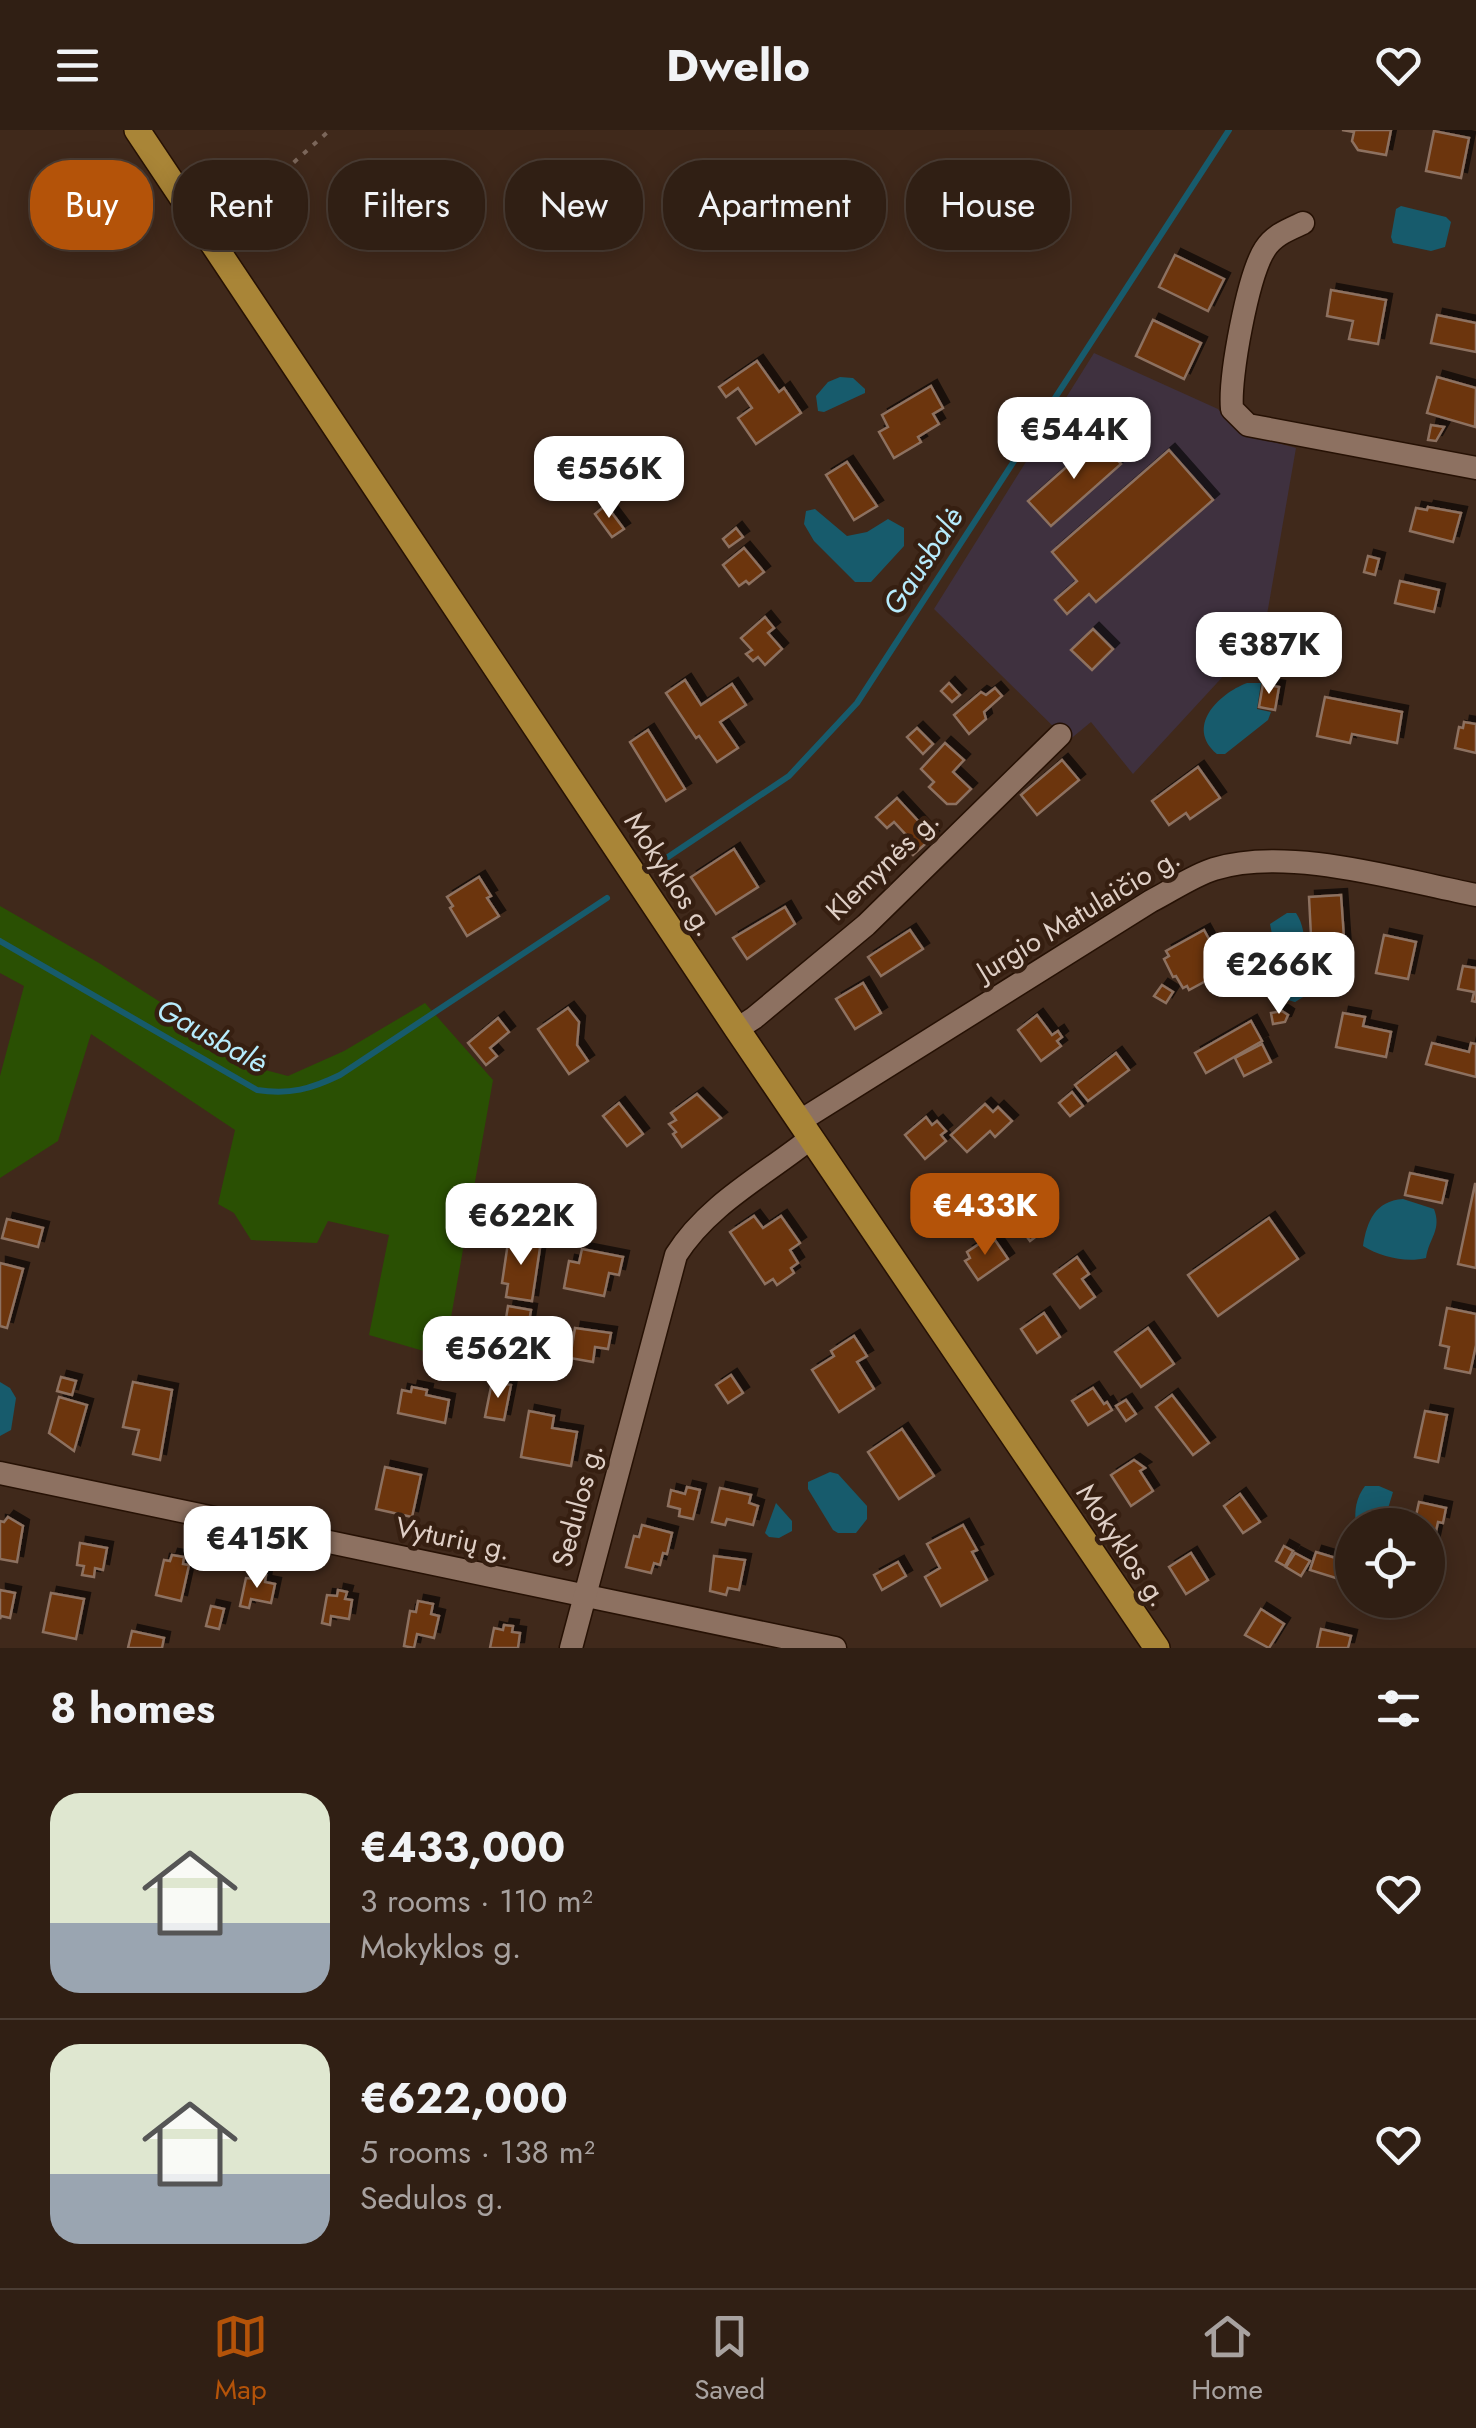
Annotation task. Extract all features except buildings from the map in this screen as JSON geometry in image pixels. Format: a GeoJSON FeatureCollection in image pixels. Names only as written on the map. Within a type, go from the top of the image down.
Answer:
{"type":"FeatureCollection","features":[{"type":"Feature","properties":{"kind":"main road","name":"Mokyklos g."},"geometry":{"type":"LineString","coordinates":[[137,130],[173,184]]}},
{"type":"Feature","properties":{"kind":"main road","name":"Mokyklos g."},"geometry":{"type":"LineString","coordinates":[[217,250],[737,1029],[1157,1648]]}},
{"type":"Feature","properties":{"kind":"street"},"geometry":{"type":"LineString","coordinates":[[1302,223],[1276,235],[1257,265],[1230,387],[1232,409],[1248,425],[1476,468]]}},
{"type":"Feature","properties":{"kind":"street","name":"Klemynės g."},"geometry":{"type":"LineString","coordinates":[[737,1029],[866,924],[1060,735]]}},
{"type":"Feature","properties":{"kind":"street","name":"Jurgio Matulaičio g."},"geometry":{"type":"LineString","coordinates":[[805,1129],[1151,901],[1211,870],[1258,860],[1324,866],[1476,896]]}},
{"type":"Feature","properties":{"kind":"street","name":"Sedulos g."},"geometry":{"type":"LineString","coordinates":[[571,1648],[676,1255],[709,1214],[805,1129]]}},
{"type":"Feature","properties":{"kind":"street","name":"Vyturių g."},"geometry":{"type":"LineString","coordinates":[[0,1473],[835,1648]]}},
{"type":"Feature","properties":{"kind":"path"},"geometry":{"type":"LineString","coordinates":[[296,160],[330,130]]}},
{"type":"Feature","properties":{"kind":"shaded area"},"geometry":{"type":"Polygon","coordinates":[[[1094,353],[1218,409],[1240,433],[1296,448],[1264,632],[1133,774],[1091,722],[1068,741],[934,609],[1094,353]]]}},
{"type":"Feature","properties":{"kind":"green space"},"geometry":{"type":"Polygon","coordinates":[[[0,906],[201,1028],[247,1065],[288,1076],[344,1051],[425,1003],[493,1080],[444,1357],[369,1335],[389,1235],[328,1221],[317,1243],[251,1240],[234,1213],[218,1204],[235,1130],[91,1034],[58,1141],[0,1178],[0,1076],[24,986],[0,973],[0,906]]]}},
{"type":"Feature","properties":{"kind":"water"},"geometry":{"type":"Polygon","coordinates":[[[1401,206],[1446,217],[1451,222],[1445,247],[1431,251],[1393,243],[1396,209],[1401,206]]]}},
{"type":"Feature","properties":{"kind":"water"},"geometry":{"type":"Polygon","coordinates":[[[840,377],[853,378],[865,393],[824,412],[818,411],[816,396],[828,382],[840,377]]]}},
{"type":"Feature","properties":{"kind":"water"},"geometry":{"type":"Polygon","coordinates":[[[815,509],[847,536],[867,532],[888,519],[904,528],[904,546],[871,582],[855,582],[814,541],[804,524],[806,511],[815,509]]]}},
{"type":"Feature","properties":{"kind":"water"},"geometry":{"type":"Polygon","coordinates":[[[1247,683],[1261,683],[1257,709],[1271,712],[1268,720],[1225,754],[1217,754],[1204,733],[1209,713],[1226,695],[1247,683]]]}},
{"type":"Feature","properties":{"kind":"water"},"geometry":{"type":"Polygon","coordinates":[[[1287,913],[1296,913],[1305,942],[1305,996],[1295,1002],[1288,1000],[1282,985],[1270,924],[1287,913]]]}},
{"type":"Feature","properties":{"kind":"water"},"geometry":{"type":"Polygon","coordinates":[[[1403,1199],[1434,1209],[1436,1228],[1426,1258],[1394,1258],[1363,1246],[1367,1228],[1379,1208],[1403,1199]]]}},
{"type":"Feature","properties":{"kind":"water"},"geometry":{"type":"Polygon","coordinates":[[[0,1382],[16,1398],[11,1430],[0,1436],[0,1382]]]}},
{"type":"Feature","properties":{"kind":"water"},"geometry":{"type":"Polygon","coordinates":[[[830,1472],[838,1474],[867,1506],[867,1519],[856,1533],[833,1530],[808,1489],[808,1482],[830,1472]]]}},
{"type":"Feature","properties":{"kind":"water"},"geometry":{"type":"Polygon","coordinates":[[[1365,1486],[1393,1492],[1388,1508],[1356,1508],[1365,1486]]]}},
{"type":"Feature","properties":{"kind":"water"},"geometry":{"type":"Polygon","coordinates":[[[776,1503],[792,1521],[792,1531],[779,1538],[765,1533],[776,1503]]]}},
{"type":"Feature","properties":{"kind":"waterway","name":"Gausbalė"},"geometry":{"type":"LineString","coordinates":[[662,861],[789,776],[857,703],[1229,130]]}},
{"type":"Feature","properties":{"kind":"waterway","name":"Gausbalė"},"geometry":{"type":"LineString","coordinates":[[0,941],[257,1090],[290,1091],[340,1075],[607,898]]}}]}
